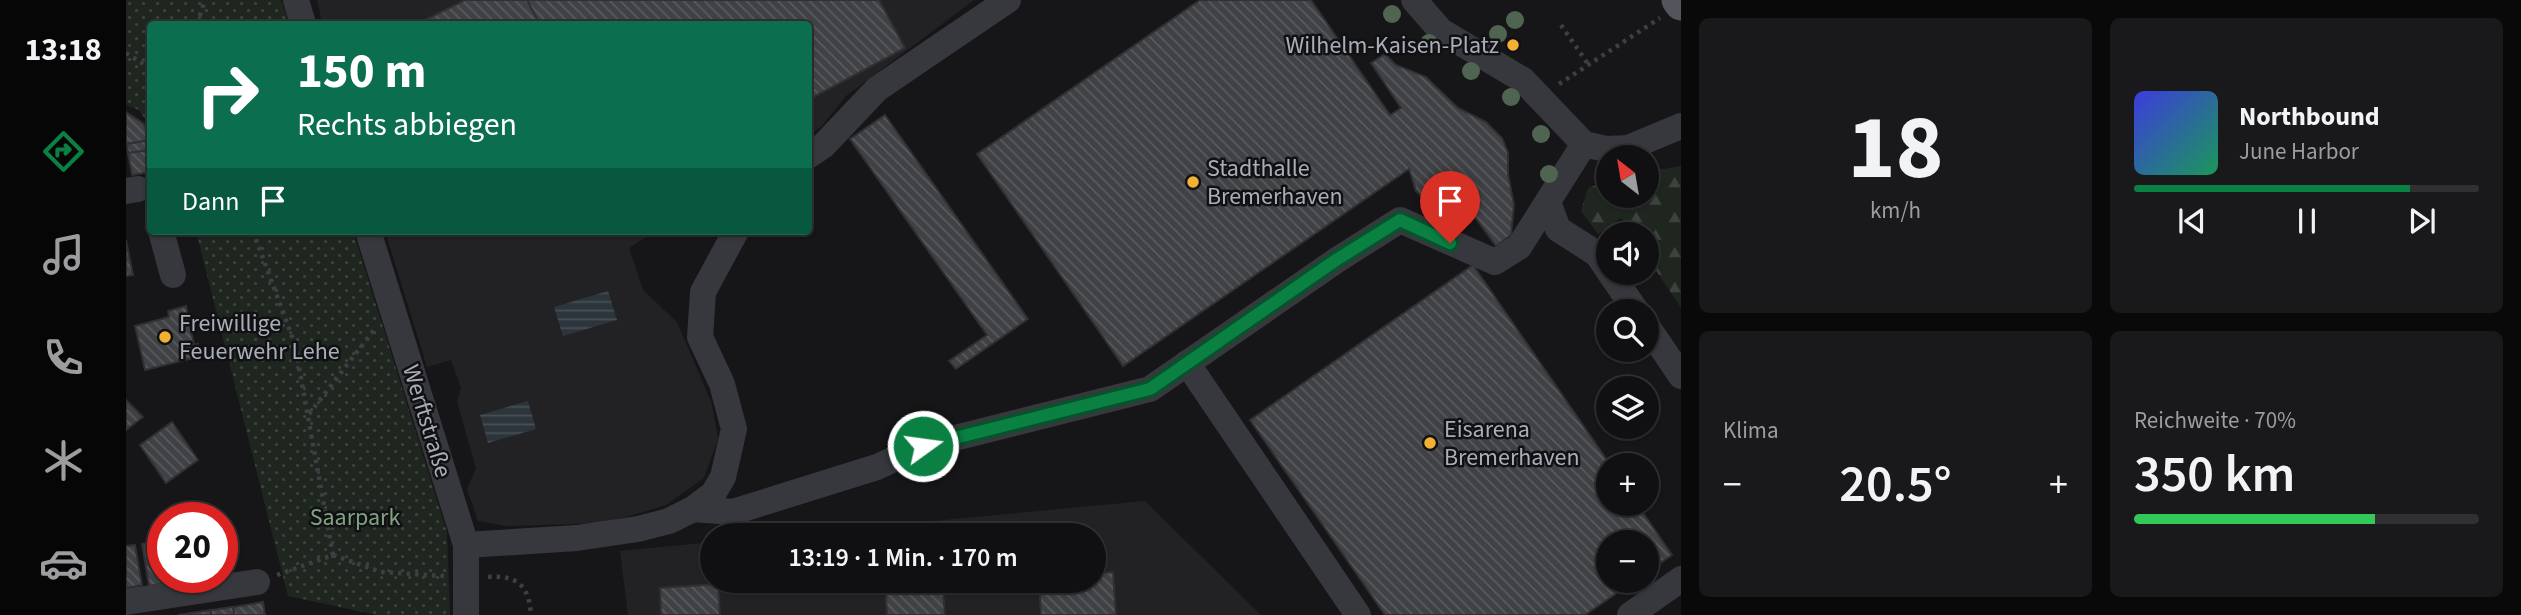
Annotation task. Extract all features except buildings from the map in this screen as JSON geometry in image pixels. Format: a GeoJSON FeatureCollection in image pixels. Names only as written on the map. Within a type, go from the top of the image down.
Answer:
{"type":"FeatureCollection","features":[{"type":"Feature","properties":{"kind":"street"},"geometry":{"type":"LineString","coordinates":[[296,0],[302,21]]}},
{"type":"Feature","properties":{"kind":"street"},"geometry":{"type":"LineString","coordinates":[[816,151],[877,89],[1008,0]]}},
{"type":"Feature","properties":{"kind":"street"},"geometry":{"type":"LineString","coordinates":[[1414,0],[1441,31],[1523,80],[1584,144],[1606,149],[1628,148],[1681,126]]}},
{"type":"Feature","properties":{"kind":"street"},"geometry":{"type":"LineString","coordinates":[[693,509],[733,512],[877,467],[923,446],[1150,389],[1336,260],[1400,220],[1496,262],[1519,247],[1584,144]]}},
{"type":"Feature","properties":{"kind":"street"},"geometry":{"type":"LineString","coordinates":[[1548,202],[1558,229],[1596,253]]}},
{"type":"Feature","properties":{"kind":"street"},"geometry":{"type":"LineString","coordinates":[[162,235],[173,275]]}},
{"type":"Feature","properties":{"kind":"street","name":"Werftstraße"},"geometry":{"type":"LineString","coordinates":[[369,235],[466,545],[466,615]]}},
{"type":"Feature","properties":{"kind":"street"},"geometry":{"type":"LineString","coordinates":[[466,545],[577,538],[638,529],[669,521],[693,509],[713,494],[723,477],[734,429],[722,384],[700,337],[703,292],[734,235]]}},
{"type":"Feature","properties":{"kind":"street"},"geometry":{"type":"LineString","coordinates":[[1659,344],[1681,376]]}},
{"type":"Feature","properties":{"kind":"street"},"geometry":{"type":"LineString","coordinates":[[1187,363],[1358,615]]}},
{"type":"Feature","properties":{"kind":"street"},"geometry":{"type":"LineString","coordinates":[[1630,615],[1681,579]]}},
{"type":"Feature","properties":{"kind":"street"},"geometry":{"type":"LineString","coordinates":[[140,606],[257,582]]}},
{"type":"Feature","properties":{"kind":"path"},"geometry":{"type":"LineString","coordinates":[[198,21],[205,0]]}},
{"type":"Feature","properties":{"kind":"path"},"geometry":{"type":"LineString","coordinates":[[1539,97],[1676,5]]}},
{"type":"Feature","properties":{"kind":"path"},"geometry":{"type":"LineString","coordinates":[[1562,25],[1588,64]]}},
{"type":"Feature","properties":{"kind":"path"},"geometry":{"type":"LineString","coordinates":[[126,53],[147,66]]}},
{"type":"Feature","properties":{"kind":"path"},"geometry":{"type":"LineString","coordinates":[[254,235],[295,345],[333,555]]}},
{"type":"Feature","properties":{"kind":"path"},"geometry":{"type":"LineString","coordinates":[[308,415],[369,333],[395,320]]}},
{"type":"Feature","properties":{"kind":"path"},"geometry":{"type":"LineString","coordinates":[[257,582],[333,555],[381,572],[467,578],[507,576],[517,581],[529,596],[531,615]]}},
{"type":"Feature","properties":{"kind":"shaded area"},"geometry":{"type":"Polygon","coordinates":[[[317,0],[974,0],[846,96],[821,127],[812,133],[812,21],[321,21],[317,0]]]}},
{"type":"Feature","properties":{"kind":"shaded area"},"geometry":{"type":"Polygon","coordinates":[[[386,235],[649,235],[629,248],[643,290],[677,322],[712,404],[718,439],[704,478],[666,505],[606,523],[505,526],[478,521],[467,489],[476,468],[457,402],[461,388],[451,360],[427,367],[386,235]]]}},
{"type":"Feature","properties":{"kind":"shaded area"},"geometry":{"type":"Polygon","coordinates":[[[608,291],[617,320],[563,336],[554,307],[608,291]]]}},
{"type":"Feature","properties":{"kind":"shaded area"},"geometry":{"type":"Polygon","coordinates":[[[528,401],[536,429],[488,443],[480,415],[528,401]]]}},
{"type":"Feature","properties":{"kind":"shaded area"},"geometry":{"type":"Polygon","coordinates":[[[1145,501],[1261,615],[628,615],[620,551],[700,543],[700,593],[1106,593],[1106,523],[911,523],[1145,501]]]}},
{"type":"Feature","properties":{"kind":"green space"},"geometry":{"type":"Polygon","coordinates":[[[126,0],[281,0],[288,21],[147,21],[147,122],[139,110],[126,105],[126,0]]]}},
{"type":"Feature","properties":{"kind":"green space"},"geometry":{"type":"Polygon","coordinates":[[[1681,166],[1681,308],[1659,275],[1659,222],[1624,222],[1621,218],[1615,222],[1596,222],[1596,231],[1581,211],[1588,188],[1596,185],[1596,208],[1659,208],[1659,170],[1681,166]]]}},
{"type":"Feature","properties":{"kind":"green space","name":"Saarpark"},"geometry":{"type":"Polygon","coordinates":[[[197,235],[354,235],[447,532],[450,615],[377,615],[288,596],[197,235]]]}},
{"type":"Feature","properties":{"kind":"place","name":"Wilhelm-Kaisen-Platz"},"geometry":{"type":"Point","coordinates":[1513,45]}},
{"type":"Feature","properties":{"kind":"place","name":"Stadthalle Bremerhaven"},"geometry":{"type":"Point","coordinates":[1193,182]}},
{"type":"Feature","properties":{"kind":"place","name":"Freiwillige Feuerwehr Lehe"},"geometry":{"type":"Point","coordinates":[165,337]}},
{"type":"Feature","properties":{"kind":"place","name":"Eisarena Bremerhaven"},"geometry":{"type":"Point","coordinates":[1430,443]}},
{"type":"Feature","properties":{"kind":"route"},"geometry":{"type":"LineString","coordinates":[[923,446],[1150,389],[1336,260],[1400,220],[1450,243]]}}]}
